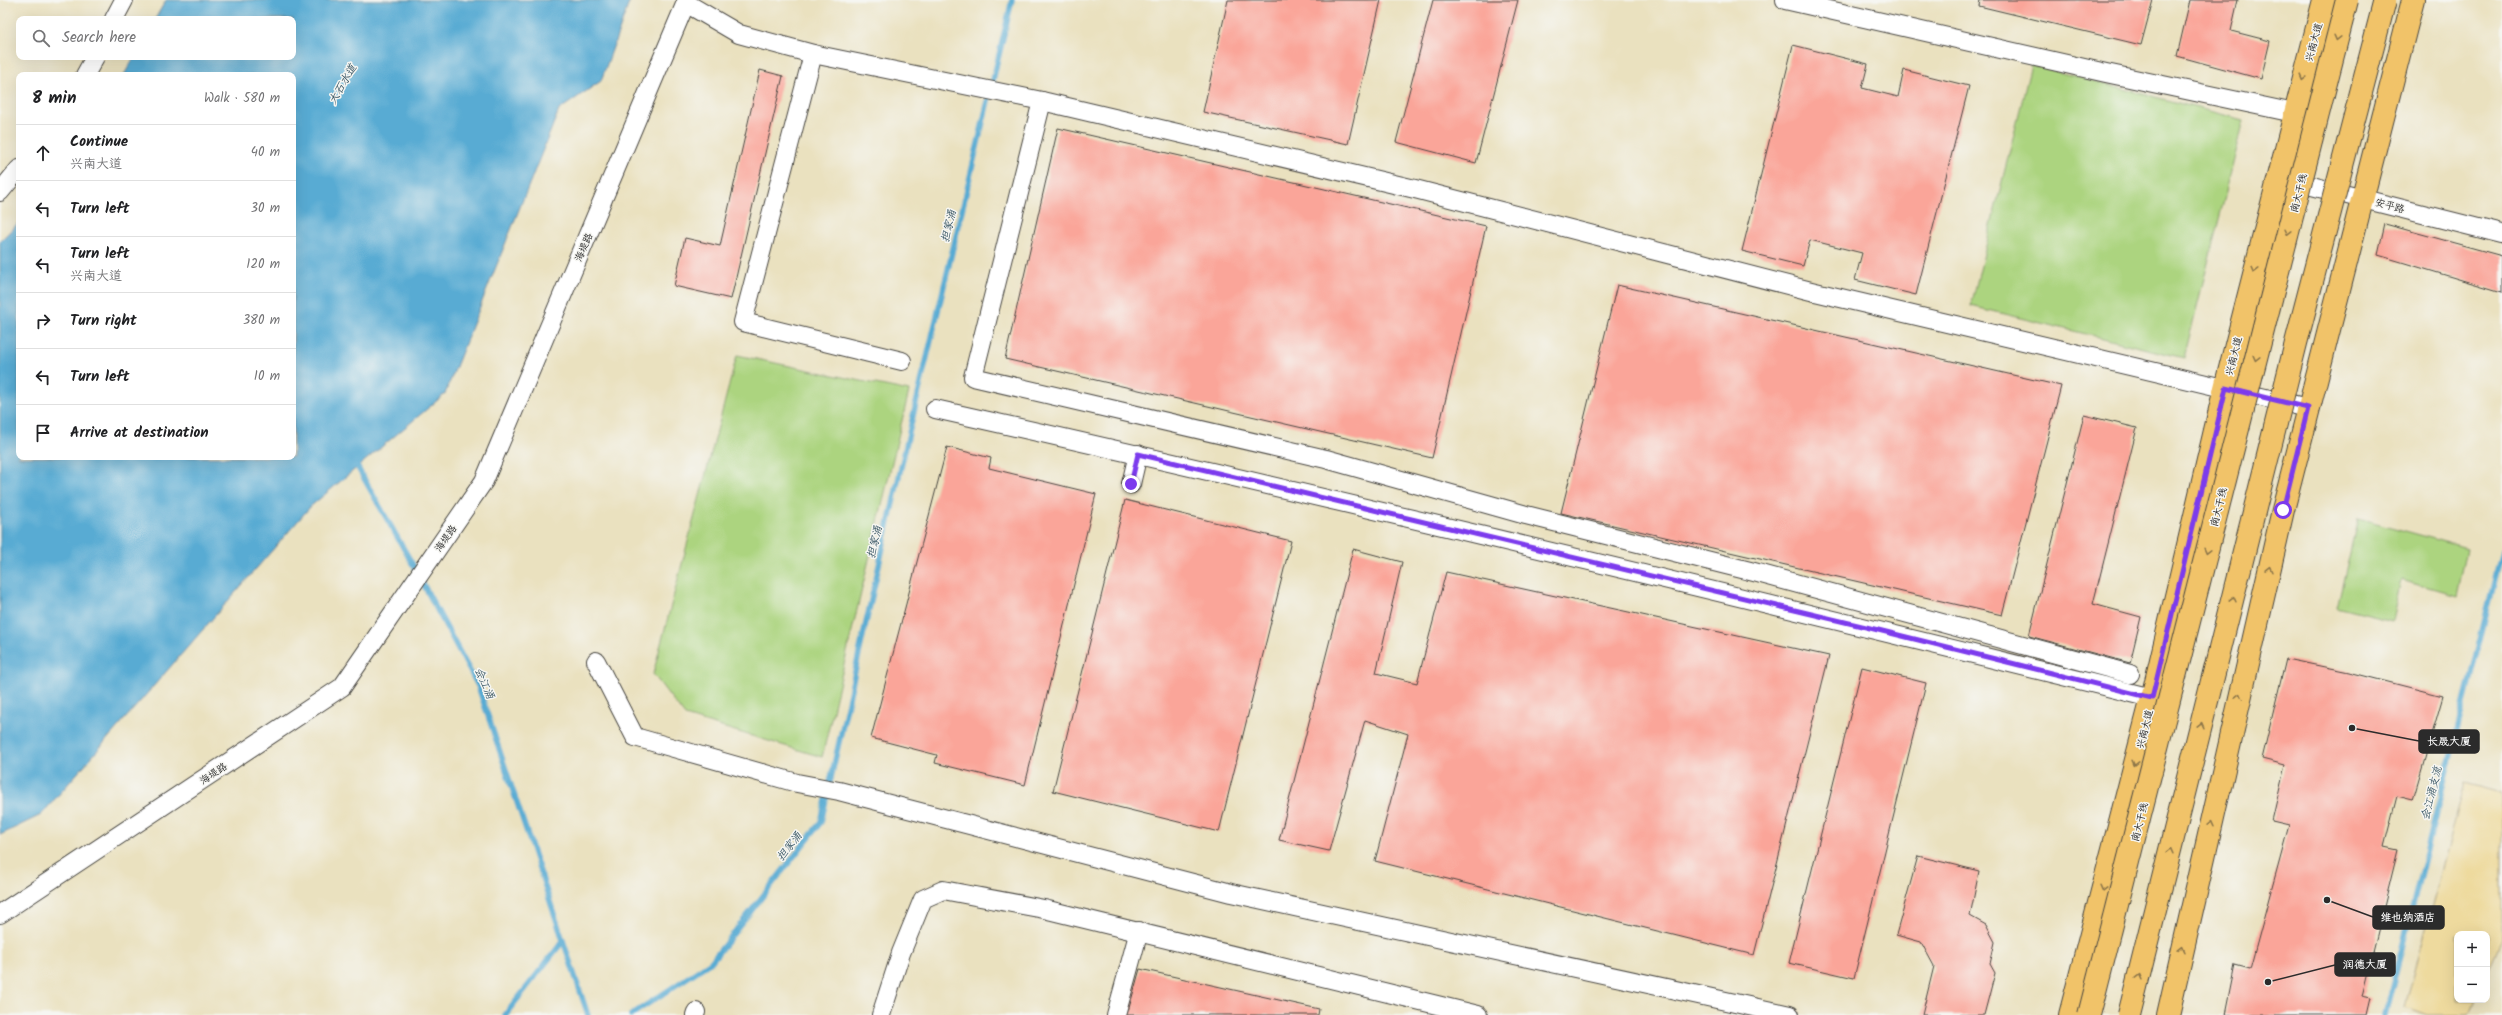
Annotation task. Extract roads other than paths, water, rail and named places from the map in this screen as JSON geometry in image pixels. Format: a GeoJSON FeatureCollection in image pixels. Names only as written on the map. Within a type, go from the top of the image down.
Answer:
{"type":"FeatureCollection","features":[{"type":"Feature","properties":{"kind":"main road","name":"兴南大道"},"geometry":{"type":"LineString","coordinates":[[2070,1015],[2152,698],[2226,388],[2294,113],[2324,0]]}},
{"type":"Feature","properties":{"kind":"main road","name":"南大干线"},"geometry":{"type":"LineString","coordinates":[[2090,1015],[2347,0]]}},
{"type":"Feature","properties":{"kind":"main road"},"geometry":{"type":"LineString","coordinates":[[2129,1015],[2296,343],[2385,0]]}},
{"type":"Feature","properties":{"kind":"main road"},"geometry":{"type":"LineString","coordinates":[[2168,1015],[2234,718],[2308,408],[2413,0]]}},
{"type":"Feature","properties":{"kind":"street"},"geometry":{"type":"LineString","coordinates":[[116,16],[124,0]]}},
{"type":"Feature","properties":{"kind":"street"},"geometry":{"type":"LineString","coordinates":[[1785,0],[2098,72],[2294,113]]}},
{"type":"Feature","properties":{"kind":"street"},"geometry":{"type":"LineString","coordinates":[[686,1],[739,34],[813,54],[1042,101],[1407,187],[1819,292],[2308,408]]}},
{"type":"Feature","properties":{"kind":"street","name":"海堤路"},"geometry":{"type":"LineString","coordinates":[[0,914],[342,687],[484,481],[686,1]]}},
{"type":"Feature","properties":{"kind":"street"},"geometry":{"type":"LineString","coordinates":[[813,54],[743,322],[902,361]]}},
{"type":"Feature","properties":{"kind":"street"},"geometry":{"type":"LineString","coordinates":[[87,72],[93,60]]}},
{"type":"Feature","properties":{"kind":"street"},"geometry":{"type":"LineString","coordinates":[[1042,101],[973,377],[1326,459],[1526,515],[1754,572],[2130,674]]}},
{"type":"Feature","properties":{"kind":"street"},"geometry":{"type":"LineString","coordinates":[[0,192],[16,173]]}},
{"type":"Feature","properties":{"kind":"street","name":"安平路"},"geometry":{"type":"LineString","coordinates":[[2278,178],[2502,234]]}},
{"type":"Feature","properties":{"kind":"street"},"geometry":{"type":"LineString","coordinates":[[935,409],[1138,454],[1858,625],[2152,698]]}},
{"type":"Feature","properties":{"kind":"street"},"geometry":{"type":"LineString","coordinates":[[1131,484],[1138,454]]}},
{"type":"Feature","properties":{"kind":"street"},"geometry":{"type":"LineString","coordinates":[[596,661],[635,738],[797,783],[839,791],[1231,893],[1790,1015]]}},
{"type":"Feature","properties":{"kind":"street"},"geometry":{"type":"LineString","coordinates":[[881,1015],[901,953],[923,899],[943,890],[1044,908],[1478,1015]]}},
{"type":"Feature","properties":{"kind":"street"},"geometry":{"type":"LineString","coordinates":[[1116,1015],[1139,931]]}},
{"type":"Feature","properties":{"kind":"water","name":"大石水道"},"geometry":{"type":"Polygon","coordinates":[[[166,0],[630,0],[601,81],[559,110],[445,394],[311,506],[41,815],[0,835],[0,241],[16,225],[16,460],[296,460],[296,72],[126,72],[132,60],[296,60],[296,16],[157,16],[166,0]]]}},
{"type":"Feature","properties":{"kind":"waterway","name":"担家涌"},"geometry":{"type":"LineString","coordinates":[[631,1015],[711,962],[821,822],[905,450],[1012,0]]}},
{"type":"Feature","properties":{"kind":"waterway","name":"会江涌"},"geometry":{"type":"LineString","coordinates":[[354,461],[417,572]]}},
{"type":"Feature","properties":{"kind":"waterway","name":"会江涌支流"},"geometry":{"type":"LineString","coordinates":[[2385,1015],[2502,552]]}},
{"type":"Feature","properties":{"kind":"waterway","name":"会江涌"},"geometry":{"type":"LineString","coordinates":[[421,580],[478,686],[588,1015]]}},
{"type":"Feature","properties":{"kind":"waterway"},"geometry":{"type":"LineString","coordinates":[[505,1015],[563,941]]}},
{"type":"Feature","properties":{"kind":"place","name":"长晟大厦"},"geometry":{"type":"Point","coordinates":[2352,728]}},
{"type":"Feature","properties":{"kind":"place","name":"维也纳酒店"},"geometry":{"type":"Point","coordinates":[2327,900]}},
{"type":"Feature","properties":{"kind":"place","name":"润德大厦"},"geometry":{"type":"Point","coordinates":[2268,982]}}]}
